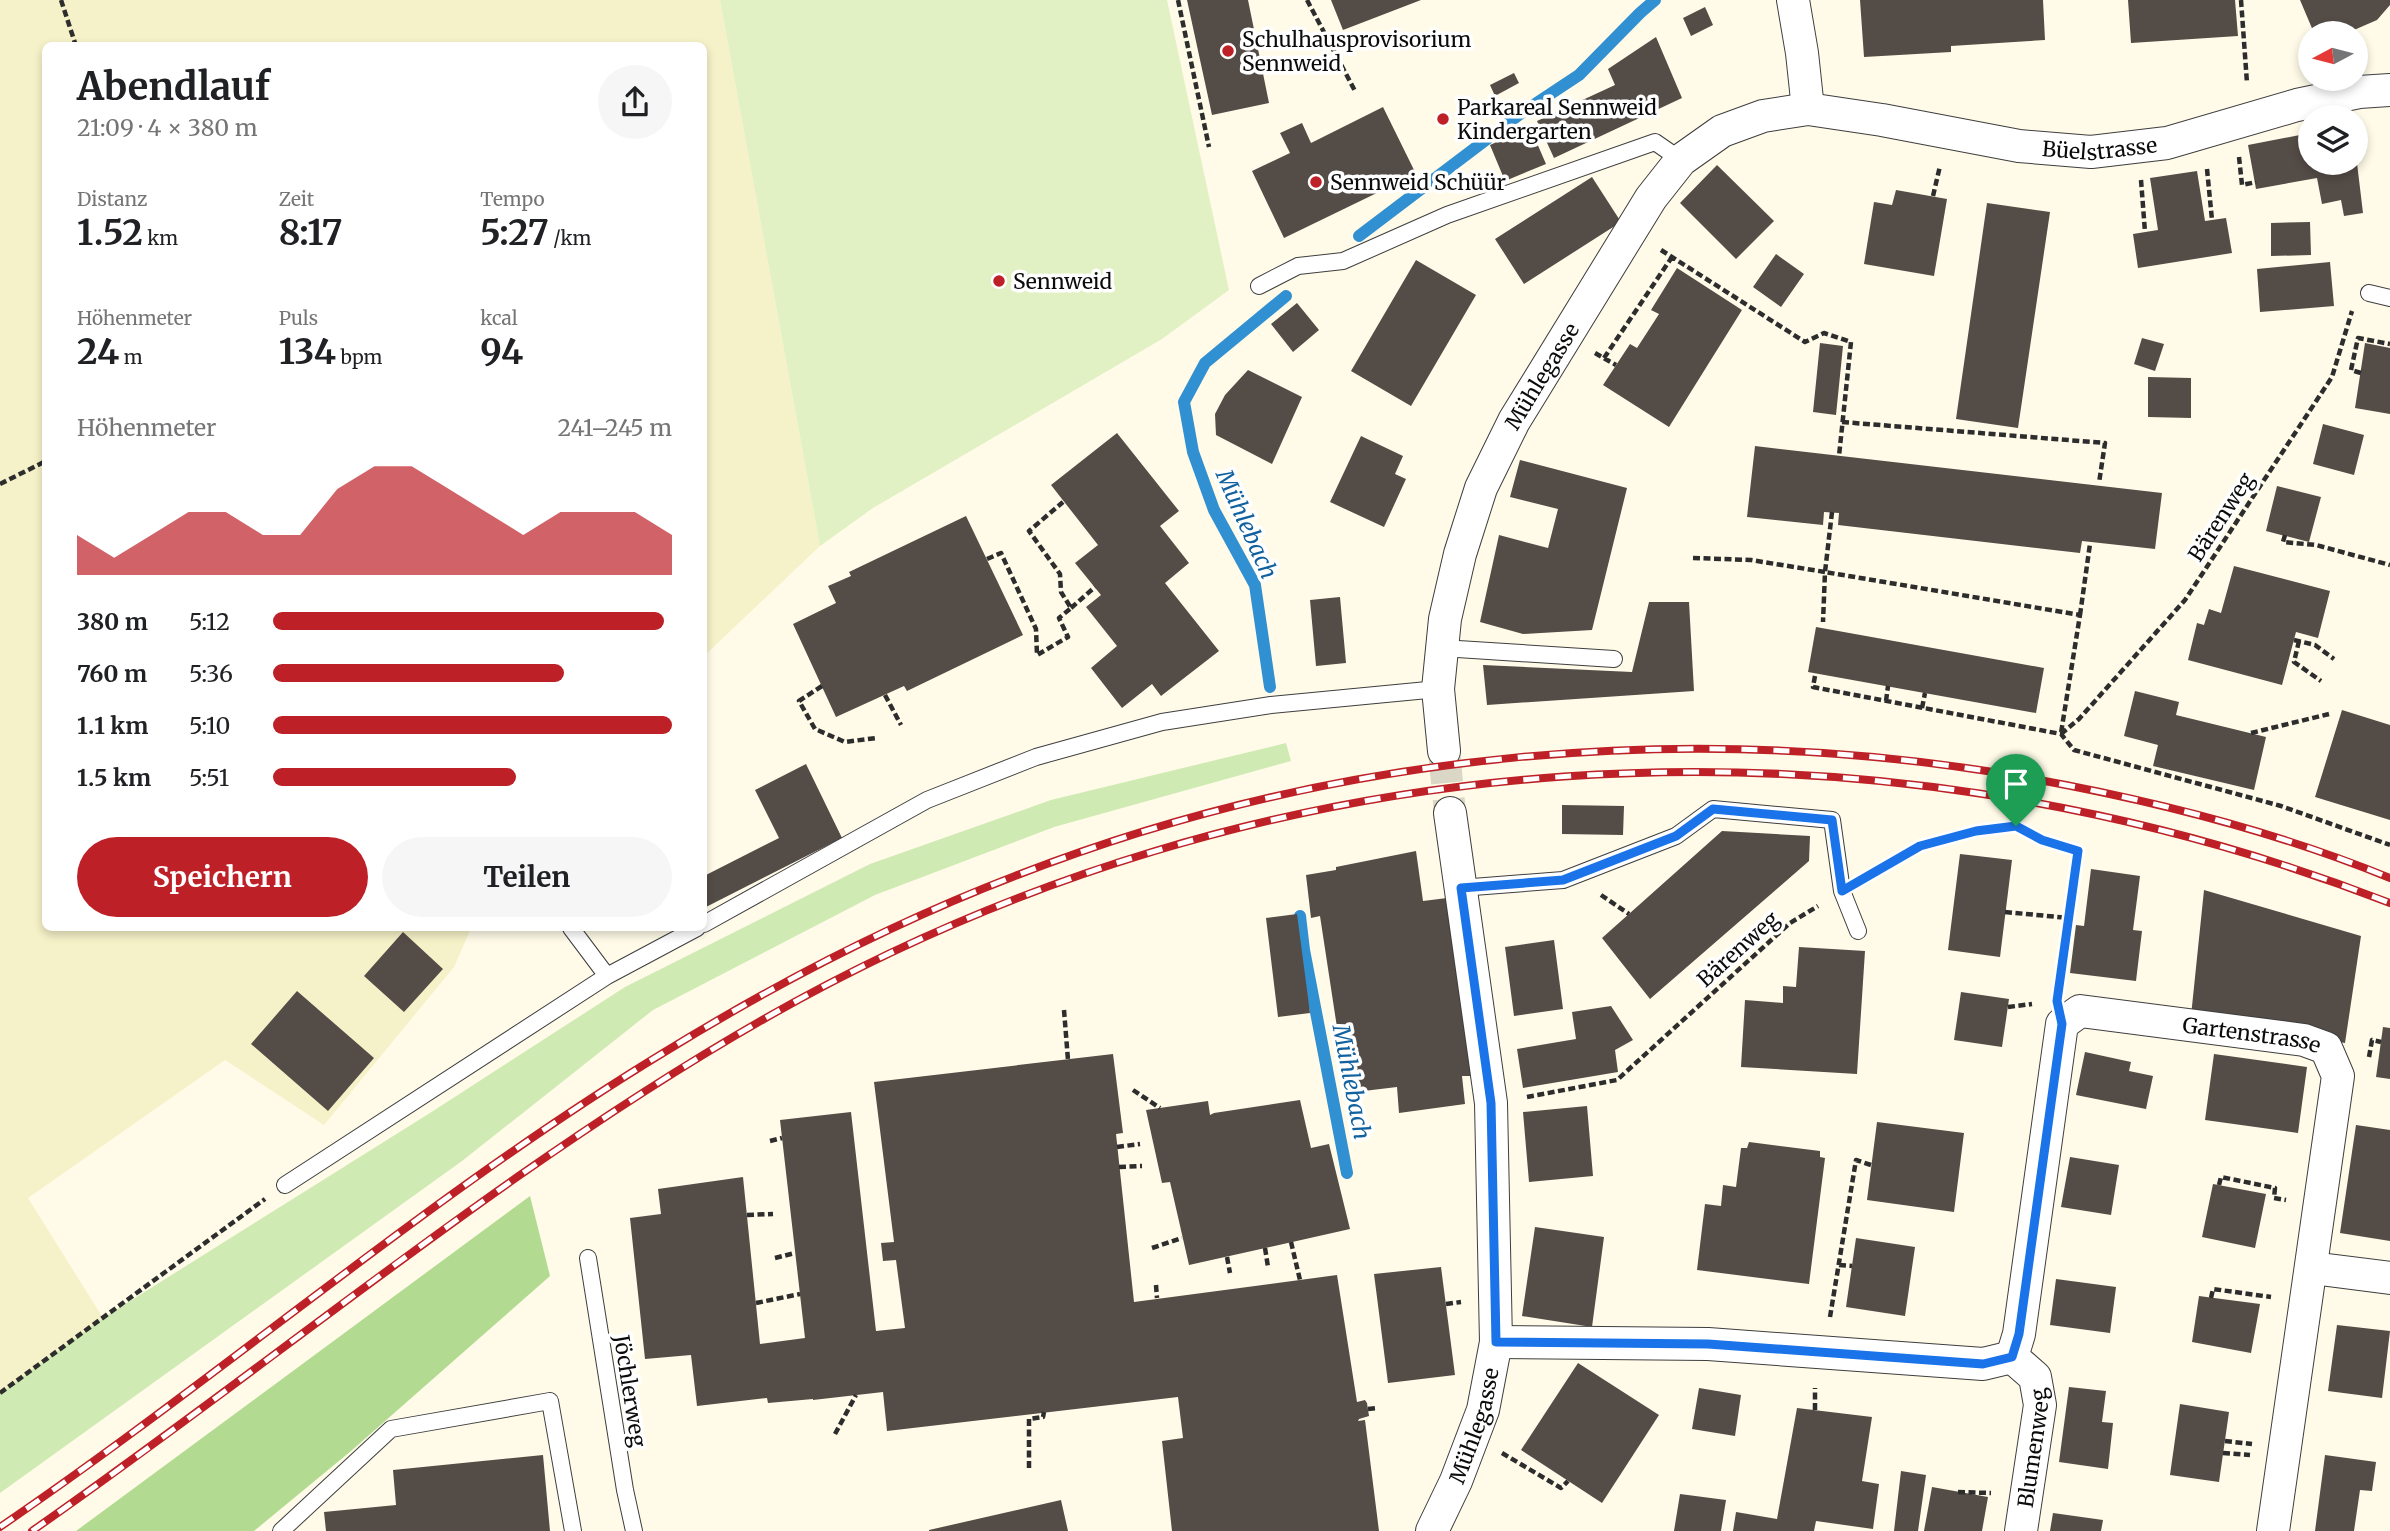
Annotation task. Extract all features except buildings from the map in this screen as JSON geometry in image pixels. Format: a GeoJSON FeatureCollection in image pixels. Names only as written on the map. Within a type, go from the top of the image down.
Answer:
{"type":"FeatureCollection","features":[{"type":"Feature","properties":{"kind":"street"},"geometry":{"type":"LineString","coordinates":[[1793,0],[1808,109]]}},
{"type":"Feature","properties":{"kind":"street","name":"Büelstrasse"},"geometry":{"type":"LineString","coordinates":[[1808,109],[2020,146],[2091,152],[2167,143],[2297,105],[2359,92],[2390,90]]}},
{"type":"Feature","properties":{"kind":"street","name":"Mühlegasse"},"geometry":{"type":"LineString","coordinates":[[1444,751],[1438,690],[1445,619],[1460,554],[1481,488],[1514,421],[1651,198],[1681,160],[1722,131],[1763,116],[1808,109]]}},
{"type":"Feature","properties":{"kind":"street","name":"Mühlegasse"},"geometry":{"type":"LineString","coordinates":[[1432,1531],[1456,1481],[1483,1410],[1496,1342],[1491,1103],[1450,813]]}},
{"type":"Feature","properties":{"kind":"street"},"geometry":{"type":"LineString","coordinates":[[1496,1342],[1708,1344],[1983,1364],[2012,1357],[2019,1334],[2071,1017]]}},
{"type":"Feature","properties":{"kind":"street","name":"Gartenstrasse"},"geometry":{"type":"LineString","coordinates":[[2071,1017],[2304,1040],[2326,1048],[2338,1076],[2273,1531]]}},
{"type":"Feature","properties":{"kind":"street"},"geometry":{"type":"LineString","coordinates":[[2312,1268],[2390,1278]]}},
{"type":"Feature","properties":{"kind":"street","name":"Blumenweg"},"geometry":{"type":"LineString","coordinates":[[2012,1357],[2035,1377],[2040,1405],[2021,1531]]}},
{"type":"Feature","properties":{"kind":"lane"},"geometry":{"type":"LineString","coordinates":[[1259,286],[1298,266],[1343,261],[1447,215],[1655,142],[1681,160]]}},
{"type":"Feature","properties":{"kind":"lane"},"geometry":{"type":"LineString","coordinates":[[2369,293],[2390,298]]}},
{"type":"Feature","properties":{"kind":"lane"},"geometry":{"type":"LineString","coordinates":[[1442,648],[1614,659]]}},
{"type":"Feature","properties":{"kind":"lane"},"geometry":{"type":"LineString","coordinates":[[707,922],[927,800],[1036,757],[1162,722],[1271,705],[1438,690]]}},
{"type":"Feature","properties":{"kind":"lane"},"geometry":{"type":"LineString","coordinates":[[1461,888],[1563,880],[1676,836],[1713,809],[1832,820],[1842,891],[1858,931]]}},
{"type":"Feature","properties":{"kind":"lane"},"geometry":{"type":"LineString","coordinates":[[573,931],[607,976]]}},
{"type":"Feature","properties":{"kind":"lane"},"geometry":{"type":"LineString","coordinates":[[285,1185],[607,976],[691,931]]}},
{"type":"Feature","properties":{"kind":"lane","name":"Jöchlerweg"},"geometry":{"type":"LineString","coordinates":[[588,1258],[622,1473],[634,1531]]}},
{"type":"Feature","properties":{"kind":"lane"},"geometry":{"type":"LineString","coordinates":[[281,1531],[391,1429],[550,1401],[573,1531]]}},
{"type":"Feature","properties":{"kind":"path"},"geometry":{"type":"LineString","coordinates":[[61,0],[75,42]]}},
{"type":"Feature","properties":{"kind":"path"},"geometry":{"type":"LineString","coordinates":[[1178,0],[1209,147]]}},
{"type":"Feature","properties":{"kind":"path"},"geometry":{"type":"LineString","coordinates":[[1307,0],[1355,91]]}},
{"type":"Feature","properties":{"kind":"path"},"geometry":{"type":"LineString","coordinates":[[2241,0],[2249,119]]}},
{"type":"Feature","properties":{"kind":"path"},"geometry":{"type":"LineString","coordinates":[[2239,152],[2242,185],[2256,182]]}},
{"type":"Feature","properties":{"kind":"path"},"geometry":{"type":"LineString","coordinates":[[2206,162],[2212,220]]}},
{"type":"Feature","properties":{"kind":"path"},"geometry":{"type":"LineString","coordinates":[[1933,196],[1940,163]]}},
{"type":"Feature","properties":{"kind":"path"},"geometry":{"type":"LineString","coordinates":[[2141,175],[2146,232]]}},
{"type":"Feature","properties":{"kind":"path"},"geometry":{"type":"LineString","coordinates":[[1631,231],[1805,342],[1824,333],[1852,342],[1839,456]]}},
{"type":"Feature","properties":{"kind":"path"},"geometry":{"type":"LineString","coordinates":[[1616,365],[1607,359],[1672,257]]}},
{"type":"Feature","properties":{"kind":"path","name":"Bärenweg"},"geometry":{"type":"LineString","coordinates":[[2061,734],[2079,719],[2185,600],[2332,377],[2353,308],[2369,293]]}},
{"type":"Feature","properties":{"kind":"path"},"geometry":{"type":"LineString","coordinates":[[2361,373],[2351,370],[2358,338],[2390,344]]}},
{"type":"Feature","properties":{"kind":"path"},"geometry":{"type":"LineString","coordinates":[[1842,422],[2105,443],[2099,483]]}},
{"type":"Feature","properties":{"kind":"path"},"geometry":{"type":"LineString","coordinates":[[0,484],[42,463]]}},
{"type":"Feature","properties":{"kind":"path"},"geometry":{"type":"LineString","coordinates":[[1063,502],[1028,531],[1060,574],[1061,592],[1071,608]]}},
{"type":"Feature","properties":{"kind":"path"},"geometry":{"type":"LineString","coordinates":[[1823,622],[1832,512]]}},
{"type":"Feature","properties":{"kind":"path"},"geometry":{"type":"LineString","coordinates":[[2285,536],[2283,542],[2316,545],[2390,565]]}},
{"type":"Feature","properties":{"kind":"path"},"geometry":{"type":"LineString","coordinates":[[2061,734],[2090,544]]}},
{"type":"Feature","properties":{"kind":"path"},"geometry":{"type":"LineString","coordinates":[[987,559],[1001,553],[1036,629],[1037,655],[1068,637],[1059,618],[1095,587]]}},
{"type":"Feature","properties":{"kind":"path"},"geometry":{"type":"LineString","coordinates":[[1693,558],[1751,560],[2080,615]]}},
{"type":"Feature","properties":{"kind":"path"},"geometry":{"type":"LineString","coordinates":[[2321,681],[2294,662],[2297,641],[2315,645],[2334,659]]}},
{"type":"Feature","properties":{"kind":"path"},"geometry":{"type":"LineString","coordinates":[[1815,676],[1813,687],[2061,734],[2074,750],[2281,806],[2390,845]]}},
{"type":"Feature","properties":{"kind":"path"},"geometry":{"type":"LineString","coordinates":[[822,686],[799,701],[815,729],[845,742],[876,738]]}},
{"type":"Feature","properties":{"kind":"path"},"geometry":{"type":"LineString","coordinates":[[1886,701],[1888,686]]}},
{"type":"Feature","properties":{"kind":"path"},"geometry":{"type":"LineString","coordinates":[[1922,708],[1925,693]]}},
{"type":"Feature","properties":{"kind":"path"},"geometry":{"type":"LineString","coordinates":[[885,695],[901,725]]}},
{"type":"Feature","properties":{"kind":"path"},"geometry":{"type":"LineString","coordinates":[[2251,733],[2329,714]]}},
{"type":"Feature","properties":{"kind":"path","name":"Bärenweg"},"geometry":{"type":"LineString","coordinates":[[1491,1103],[1617,1080],[1790,923],[1920,846],[1976,831],[2016,826],[2042,840],[2078,851],[2069,918]]}},
{"type":"Feature","properties":{"kind":"path"},"geometry":{"type":"LineString","coordinates":[[2005,912],[2069,918],[2057,1001],[2071,1017]]}},
{"type":"Feature","properties":{"kind":"path"},"geometry":{"type":"LineString","coordinates":[[1064,1010],[1068,1059]]}},
{"type":"Feature","properties":{"kind":"path"},"geometry":{"type":"LineString","coordinates":[[1133,1090],[1160,1108]]}},
{"type":"Feature","properties":{"kind":"path"},"geometry":{"type":"LineString","coordinates":[[770,1141],[782,1138]]}},
{"type":"Feature","properties":{"kind":"path"},"geometry":{"type":"LineString","coordinates":[[1117,1147],[1140,1144]]}},
{"type":"Feature","properties":{"kind":"path"},"geometry":{"type":"LineString","coordinates":[[1824,1353],[1856,1160],[1871,1165]]}},
{"type":"Feature","properties":{"kind":"path"},"geometry":{"type":"LineString","coordinates":[[1119,1167],[1142,1166]]}},
{"type":"Feature","properties":{"kind":"path"},"geometry":{"type":"LineString","coordinates":[[2219,1185],[2221,1177],[2275,1188],[2274,1198],[2294,1202]]}},
{"type":"Feature","properties":{"kind":"path"},"geometry":{"type":"LineString","coordinates":[[0,1393],[285,1185]]}},
{"type":"Feature","properties":{"kind":"path"},"geometry":{"type":"LineString","coordinates":[[747,1215],[773,1214]]}},
{"type":"Feature","properties":{"kind":"path"},"geometry":{"type":"LineString","coordinates":[[1152,1248],[1182,1238]]}},
{"type":"Feature","properties":{"kind":"path"},"geometry":{"type":"LineString","coordinates":[[1291,1242],[1300,1280]]}},
{"type":"Feature","properties":{"kind":"path"},"geometry":{"type":"LineString","coordinates":[[1265,1248],[1268,1267]]}},
{"type":"Feature","properties":{"kind":"path"},"geometry":{"type":"LineString","coordinates":[[775,1258],[796,1253]]}},
{"type":"Feature","properties":{"kind":"path"},"geometry":{"type":"LineString","coordinates":[[1227,1256],[1230,1273]]}},
{"type":"Feature","properties":{"kind":"path"},"geometry":{"type":"LineString","coordinates":[[1839,1265],[1852,1266]]}},
{"type":"Feature","properties":{"kind":"path"},"geometry":{"type":"LineString","coordinates":[[1156,1285],[1157,1298]]}},
{"type":"Feature","properties":{"kind":"path"},"geometry":{"type":"LineString","coordinates":[[2211,1298],[2213,1289],[2307,1302]]}},
{"type":"Feature","properties":{"kind":"path"},"geometry":{"type":"LineString","coordinates":[[756,1303],[800,1294]]}},
{"type":"Feature","properties":{"kind":"path"},"geometry":{"type":"LineString","coordinates":[[1446,1304],[1458,1302]]}},
{"type":"Feature","properties":{"kind":"path"},"geometry":{"type":"LineString","coordinates":[[835,1434],[856,1395]]}},
{"type":"Feature","properties":{"kind":"path"},"geometry":{"type":"LineString","coordinates":[[1368,1409],[1378,1408]]}},
{"type":"Feature","properties":{"kind":"path"},"geometry":{"type":"LineString","coordinates":[[1029,1468],[1029,1419],[1043,1417],[1044,1412]]}},
{"type":"Feature","properties":{"kind":"path"},"geometry":{"type":"LineString","coordinates":[[2225,1441],[2242,1443]]}},
{"type":"Feature","properties":{"kind":"path"},"geometry":{"type":"LineString","coordinates":[[1502,1453],[1561,1488],[1568,1480]]}},
{"type":"Feature","properties":{"kind":"path"},"geometry":{"type":"LineString","coordinates":[[2223,1453],[2242,1454]]}},
{"type":"Feature","properties":{"kind":"shaded area"},"geometry":{"type":"Polygon","coordinates":[[[0,0],[720,0],[820,546],[707,653],[707,42],[42,42],[42,931],[470,931],[454,967],[324,1125],[225,1060],[28,1198],[103,1318],[0,1393],[0,0]]]}},
{"type":"Feature","properties":{"kind":"green space","name":"Sennweid"},"geometry":{"type":"Polygon","coordinates":[[[720,0],[1167,0],[1229,290],[1162,339],[873,508],[820,546],[720,0]]]}},
{"type":"Feature","properties":{"kind":"green space"},"geometry":{"type":"Polygon","coordinates":[[[1286,743],[1291,761],[1054,827],[875,895],[653,1010],[462,1161],[0,1493],[0,1393],[103,1318],[625,987],[870,864],[1051,800],[1286,743]]]}},
{"type":"Feature","properties":{"kind":"green space"},"geometry":{"type":"Polygon","coordinates":[[[530,1196],[550,1276],[351,1451],[254,1531],[76,1531],[530,1196]]]}},
{"type":"Feature","properties":{"kind":"waterway","name":"Mühlebach"},"geometry":{"type":"LineString","coordinates":[[1359,236],[1520,114],[1579,75],[1655,0]]}},
{"type":"Feature","properties":{"kind":"waterway","name":"Mühlebach"},"geometry":{"type":"LineString","coordinates":[[1270,687],[1255,585],[1214,510],[1193,452],[1184,402],[1205,363],[1286,296]]}},
{"type":"Feature","properties":{"kind":"waterway","name":"Mühlebach"},"geometry":{"type":"LineString","coordinates":[[1300,916],[1304,950],[1347,1173]]}},
{"type":"Feature","properties":{"kind":"tunnel"},"geometry":{"type":"LineString","coordinates":[[1444,751],[1450,813]]}},
{"type":"Feature","properties":{"kind":"railway"},"geometry":{"type":"LineString","coordinates":[[0,1527],[493,1165],[663,1053],[748,1003],[879,934],[969,894],[1136,834],[1259,800],[1385,775],[1512,758],[1640,750],[1768,750],[1896,759],[2070,786],[2163,806],[2255,831],[2390,878]]}},
{"type":"Feature","properties":{"kind":"railway"},"geometry":{"type":"LineString","coordinates":[[32,1531],[483,1201],[668,1077],[764,1019],[955,924],[1153,852],[1357,802],[1564,776],[1773,774],[1981,794],[2188,837],[2390,903]]}},
{"type":"Feature","properties":{"kind":"place","name":"Schulhausprovisorium Sennweid"},"geometry":{"type":"Point","coordinates":[1228,51]}},
{"type":"Feature","properties":{"kind":"place","name":"Parkareal Sennweid Kindergarten"},"geometry":{"type":"Point","coordinates":[1443,119]}},
{"type":"Feature","properties":{"kind":"place","name":"Sennweid Schüür"},"geometry":{"type":"Point","coordinates":[1316,182]}},
{"type":"Feature","properties":{"kind":"place","name":"Sennweid"},"geometry":{"type":"Point","coordinates":[999,281]}},
{"type":"Feature","properties":{"kind":"route"},"geometry":{"type":"LineString","coordinates":[[1713,809],[1832,820],[1842,891],[1920,846],[1976,831],[2016,826],[2042,840],[2078,851],[2057,1001],[2062,1024],[2019,1334],[2012,1357],[1983,1364],[1708,1344],[1496,1342],[1491,1103],[1461,888],[1563,880],[1676,836],[1713,809]]}}]}
